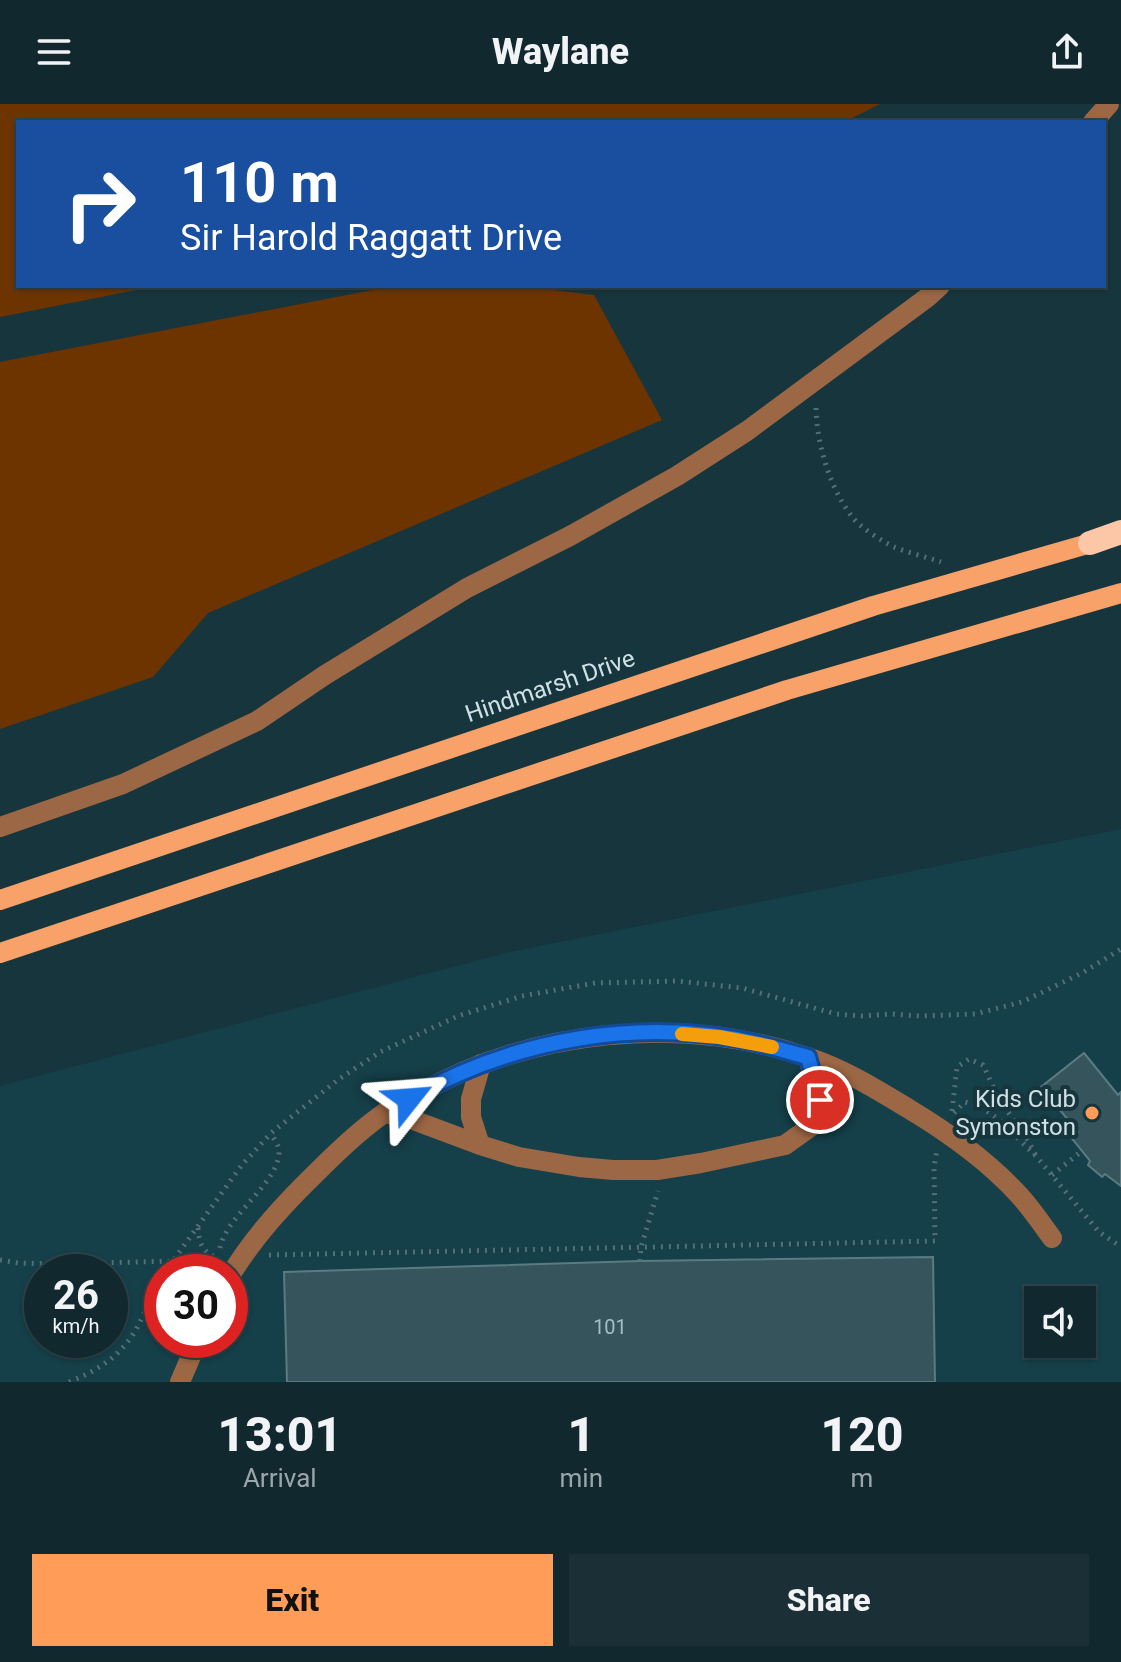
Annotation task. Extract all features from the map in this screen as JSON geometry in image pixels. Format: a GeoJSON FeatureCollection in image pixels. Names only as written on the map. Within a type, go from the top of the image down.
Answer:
{"type":"FeatureCollection","features":[{"type":"Feature","properties":{"kind":"highway"},"geometry":{"type":"LineString","coordinates":[[1090,543],[1121,533]]}},
{"type":"Feature","properties":{"kind":"main road","name":"Hindmarsh Drive"},"geometry":{"type":"LineString","coordinates":[[0,900],[873,606],[1090,543]]}},
{"type":"Feature","properties":{"kind":"main road"},"geometry":{"type":"LineString","coordinates":[[0,953],[787,690],[1121,593]]}},
{"type":"Feature","properties":{"kind":"street"},"geometry":{"type":"LineString","coordinates":[[1095,120],[1109,104]]}},
{"type":"Feature","properties":{"kind":"street"},"geometry":{"type":"LineString","coordinates":[[0,827],[123,784],[257,721],[325,675],[467,588],[570,536],[677,476],[747,431],[938,288]]}},
{"type":"Feature","properties":{"kind":"street"},"geometry":{"type":"LineString","coordinates":[[244,1254],[306,1182],[384,1113],[434,1085],[481,1064],[563,1041],[613,1034],[677,1033],[760,1044],[808,1057],[862,1080],[964,1144],[1018,1194],[1052,1238]]}},
{"type":"Feature","properties":{"kind":"street"},"geometry":{"type":"LineString","coordinates":[[384,1113],[405,1117],[519,1157],[579,1167],[657,1170],[785,1145],[813,1125],[820,1100],[808,1057]]}},
{"type":"Feature","properties":{"kind":"street"},"geometry":{"type":"LineString","coordinates":[[480,1145],[471,1117],[471,1099],[481,1064]]}},
{"type":"Feature","properties":{"kind":"street"},"geometry":{"type":"LineString","coordinates":[[180,1382],[190,1358]]}},
{"type":"Feature","properties":{"kind":"path"},"geometry":{"type":"LineString","coordinates":[[815,381],[816,419],[825,460],[838,495],[855,521],[892,546],[980,575]]}},
{"type":"Feature","properties":{"kind":"path"},"geometry":{"type":"LineString","coordinates":[[1036,1156],[999,1099],[983,1065],[969,1059],[957,1067],[951,1115],[965,1102],[980,1106],[998,1119],[1036,1156],[1099,1232],[1121,1247]]}},
{"type":"Feature","properties":{"kind":"path"},"geometry":{"type":"LineString","coordinates":[[221,1254],[222,1240],[273,1172],[278,1160],[279,1147],[271,1133]]}},
{"type":"Feature","properties":{"kind":"path"},"geometry":{"type":"LineString","coordinates":[[260,1255],[935,1241],[934,1167],[939,1142]]}},
{"type":"Feature","properties":{"kind":"path"},"geometry":{"type":"LineString","coordinates":[[1052,1175],[1082,1151]]}},
{"type":"Feature","properties":{"kind":"path"},"geometry":{"type":"LineString","coordinates":[[640,1261],[641,1247],[658,1191],[657,1170]]}},
{"type":"Feature","properties":{"kind":"path"},"geometry":{"type":"LineString","coordinates":[[198,1226],[202,1246],[208,1254]]}},
{"type":"Feature","properties":{"kind":"path"},"geometry":{"type":"LineString","coordinates":[[0,1260],[56,1264],[144,1262]]}},
{"type":"Feature","properties":{"kind":"path"},"geometry":{"type":"LineString","coordinates":[[69,1382],[94,1372],[117,1355],[144,1314]]}},
{"type":"Feature","properties":{"kind":"shaded area"},"geometry":{"type":"Polygon","coordinates":[[[0,104],[880,104],[848,120],[16,120],[16,288],[147,288],[0,317],[0,104]]]}},
{"type":"Feature","properties":{"kind":"shaded area"},"geometry":{"type":"Polygon","coordinates":[[[383,288],[537,288],[594,295],[662,420],[208,613],[153,677],[0,729],[0,362],[383,288]]]}},
{"type":"Feature","properties":{"kind":"shaded area"},"geometry":{"type":"Polygon","coordinates":[[[1121,829],[1121,1382],[0,1382],[0,1086],[506,953],[1121,829]]]}},
{"type":"Feature","properties":{"kind":"building","name":"Kids Club Symonston"},"geometry":{"type":"Polygon","coordinates":[[[1084,1053],[1118,1095],[1121,1092],[1121,1186],[1105,1174],[1102,1177],[1088,1165],[1090,1161],[1070,1136],[1078,1132],[1041,1087],[1084,1053]]]}},
{"type":"Feature","properties":{"kind":"building"},"geometry":{"type":"Polygon","coordinates":[[[933,1257],[935,1382],[287,1382],[284,1272],[640,1261],[933,1257]]]}},
{"type":"Feature","properties":{"kind":"slow traffic"},"geometry":{"type":"LineString","coordinates":[[682,1034],[772,1047]]}},
{"type":"Feature","properties":{"kind":"place","name":"Kids Club Symonston"},"geometry":{"type":"Point","coordinates":[1092,1113]}},
{"type":"Feature","properties":{"kind":"route"},"geometry":{"type":"LineString","coordinates":[[409,1099],[481,1064],[563,1041],[613,1034],[677,1033],[760,1044],[808,1057],[820,1100]]}}]}
